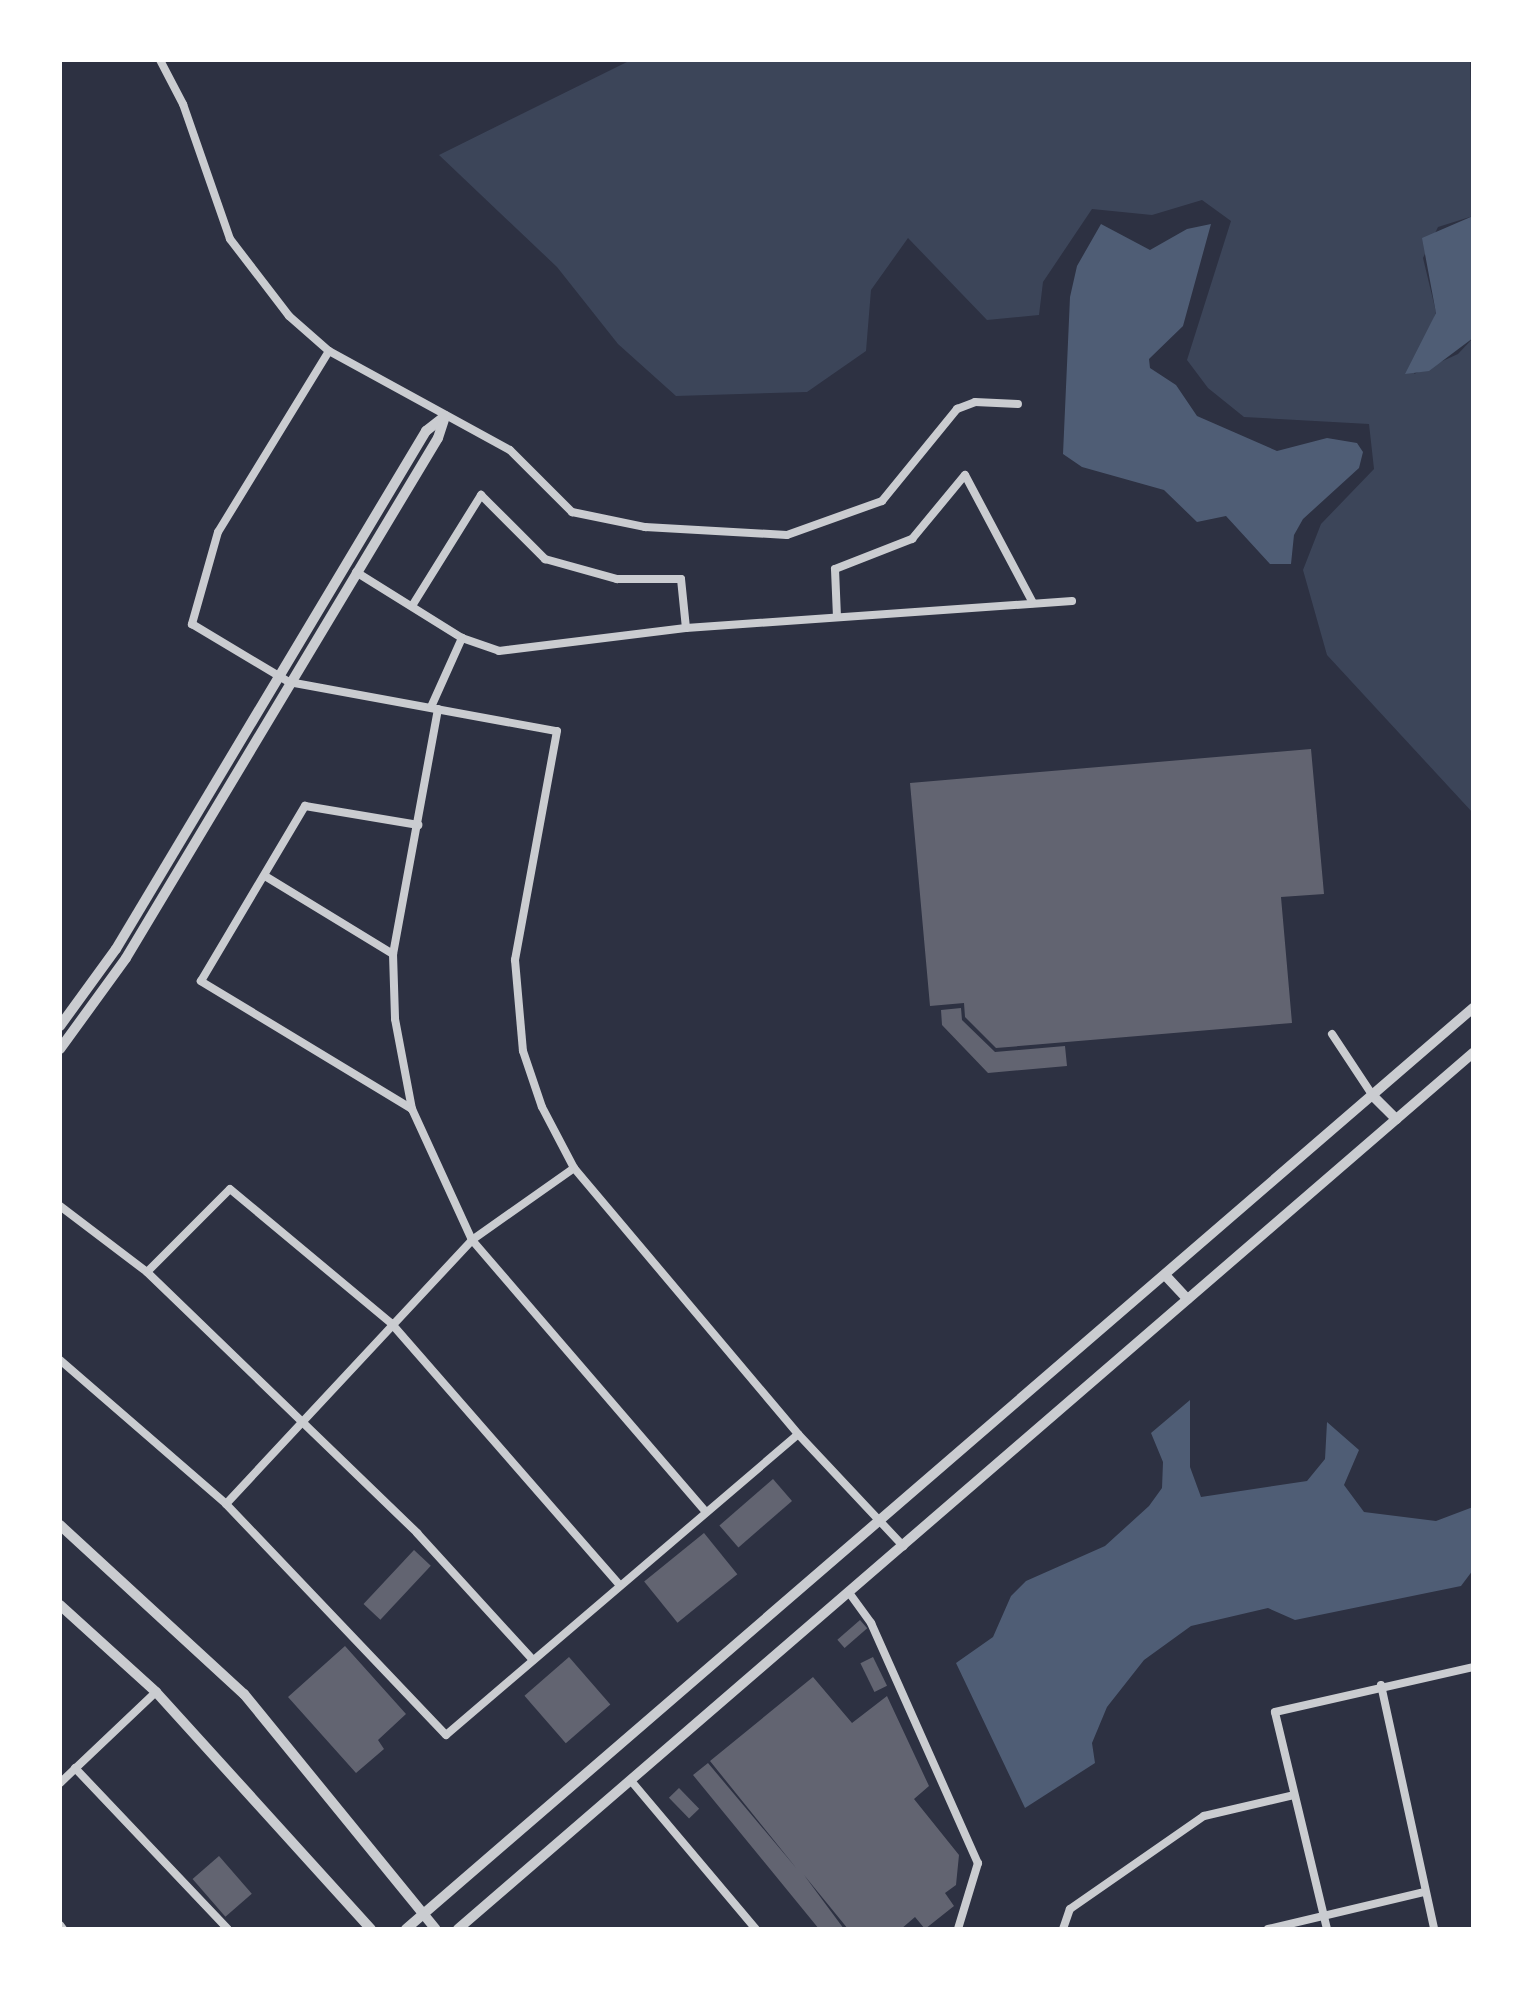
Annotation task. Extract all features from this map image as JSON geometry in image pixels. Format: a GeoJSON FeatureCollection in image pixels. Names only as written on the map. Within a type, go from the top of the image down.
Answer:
{"type":"FeatureCollection","features":[{"type":"Feature","properties":{"kind":"street"},"geometry":{"type":"LineString","coordinates":[[160,60],[183,104],[230,239],[290,316],[329,351],[510,450],[572,512],[645,527],[787,535],[882,502],[957,409],[975,402],[1018,404]]}},
{"type":"Feature","properties":{"kind":"street"},"geometry":{"type":"LineString","coordinates":[[329,351],[218,532],[192,624],[284,679],[557,731],[515,960],[516,1007],[542,1107],[574,1168],[798,1434],[903,1546]]}},
{"type":"Feature","properties":{"kind":"street"},"geometry":{"type":"LineString","coordinates":[[60,1026],[116,949],[284,679],[356,572],[446,416]]}},
{"type":"Feature","properties":{"kind":"street"},"geometry":{"type":"LineString","coordinates":[[60,1049],[126,958],[426,431],[446,416]]}},
{"type":"Feature","properties":{"kind":"street"},"geometry":{"type":"LineString","coordinates":[[837,617],[835,568],[912,539],[965,475],[1033,603]]}},
{"type":"Feature","properties":{"kind":"street"},"geometry":{"type":"LineString","coordinates":[[412,606],[481,495],[545,559],[617,579],[681,579],[686,628]]}},
{"type":"Feature","properties":{"kind":"street"},"geometry":{"type":"LineString","coordinates":[[356,572],[462,638],[499,651],[686,628],[1072,600]]}},
{"type":"Feature","properties":{"kind":"street"},"geometry":{"type":"LineString","coordinates":[[462,638],[435,708],[393,954],[395,1019],[412,1109],[472,1240],[703,1509]]}},
{"type":"Feature","properties":{"kind":"street"},"geometry":{"type":"LineString","coordinates":[[412,1109],[201,982],[305,806],[418,824]]}},
{"type":"Feature","properties":{"kind":"street"},"geometry":{"type":"LineString","coordinates":[[264,876],[393,954]]}},
{"type":"Feature","properties":{"kind":"street"},"geometry":{"type":"LineString","coordinates":[[406,1929],[1473,1008]]}},
{"type":"Feature","properties":{"kind":"street"},"geometry":{"type":"LineString","coordinates":[[1332,1034],[1374,1096],[1396,1120]]}},
{"type":"Feature","properties":{"kind":"street"},"geometry":{"type":"LineString","coordinates":[[458,1929],[1473,1053]]}},
{"type":"Feature","properties":{"kind":"street"},"geometry":{"type":"LineString","coordinates":[[226,1504],[300,1420],[472,1240],[574,1168]]}},
{"type":"Feature","properties":{"kind":"street"},"geometry":{"type":"LineString","coordinates":[[147,1272],[230,1188],[391,1323],[618,1584]]}},
{"type":"Feature","properties":{"kind":"street"},"geometry":{"type":"LineString","coordinates":[[60,1206],[147,1272],[417,1533],[533,1660]]}},
{"type":"Feature","properties":{"kind":"street"},"geometry":{"type":"LineString","coordinates":[[1165,1275],[1186,1299]]}},
{"type":"Feature","properties":{"kind":"street"},"geometry":{"type":"LineString","coordinates":[[60,1360],[226,1504],[446,1735],[703,1509],[798,1434]]}},
{"type":"Feature","properties":{"kind":"street"},"geometry":{"type":"LineString","coordinates":[[60,1526],[244,1694],[436,1929]]}},
{"type":"Feature","properties":{"kind":"street"},"geometry":{"type":"LineString","coordinates":[[850,1594],[871,1623],[978,1863],[958,1929]]}},
{"type":"Feature","properties":{"kind":"street"},"geometry":{"type":"LineString","coordinates":[[60,1605],[156,1692],[371,1929]]}},
{"type":"Feature","properties":{"kind":"street"},"geometry":{"type":"LineString","coordinates":[[1327,1929],[1275,1712],[1473,1667]]}},
{"type":"Feature","properties":{"kind":"street"},"geometry":{"type":"LineString","coordinates":[[1381,1685],[1434,1929]]}},
{"type":"Feature","properties":{"kind":"street"},"geometry":{"type":"LineString","coordinates":[[60,1783],[156,1692]]}},
{"type":"Feature","properties":{"kind":"street"},"geometry":{"type":"LineString","coordinates":[[75,1768],[228,1929]]}},
{"type":"Feature","properties":{"kind":"street"},"geometry":{"type":"LineString","coordinates":[[632,1782],[756,1929]]}},
{"type":"Feature","properties":{"kind":"street"},"geometry":{"type":"LineString","coordinates":[[1063,1929],[1070,1909],[1204,1816],[1294,1795]]}},
{"type":"Feature","properties":{"kind":"street"},"geometry":{"type":"LineString","coordinates":[[1268,1929],[1323,1912],[1424,1892]]}},
{"type":"Feature","properties":{"kind":"shaded area"},"geometry":{"type":"Polygon","coordinates":[[[631,60],[1470,60],[1473,216],[1438,227],[1423,258],[1436,312],[1414,374],[1458,354],[1473,338],[1473,813],[1327,655],[1303,570],[1321,524],[1374,469],[1369,424],[1244,417],[1208,388],[1187,360],[1231,221],[1202,200],[1152,215],[1092,209],[1043,282],[1039,315],[987,320],[908,238],[871,290],[866,351],[807,392],[676,396],[618,344],[557,267],[439,155],[631,60]]]}},
{"type":"Feature","properties":{"kind":"shaded area"},"geometry":{"type":"Polygon","coordinates":[[[1473,216],[1473,338],[1429,371],[1405,374],[1436,313],[1422,238],[1473,216]]]}},
{"type":"Feature","properties":{"kind":"shaded area"},"geometry":{"type":"Polygon","coordinates":[[[1101,224],[1150,250],[1187,229],[1211,224],[1183,326],[1149,359],[1150,368],[1176,385],[1197,416],[1277,451],[1327,438],[1357,443],[1363,452],[1359,468],[1303,519],[1294,535],[1291,564],[1270,564],[1226,516],[1197,522],[1164,490],[1082,467],[1063,454],[1070,297],[1077,266],[1101,224]]]}},
{"type":"Feature","properties":{"kind":"shaded area"},"geometry":{"type":"Polygon","coordinates":[[[1190,1400],[1190,1467],[1201,1497],[1307,1481],[1325,1459],[1327,1422],[1359,1450],[1344,1485],[1364,1512],[1436,1521],[1473,1507],[1473,1570],[1461,1586],[1295,1620],[1268,1608],[1191,1626],[1144,1660],[1107,1707],[1092,1743],[1095,1763],[1025,1808],[956,1663],[993,1637],[1011,1596],[1026,1581],[1105,1546],[1149,1506],[1162,1488],[1163,1462],[1151,1433],[1190,1400]]]}},
{"type":"Feature","properties":{"kind":"building"},"geometry":{"type":"Polygon","coordinates":[[[1311,749],[1324,894],[1281,897],[1292,1023],[996,1048],[965,1017],[964,1003],[930,1006],[910,783],[1311,749]]]}},
{"type":"Feature","properties":{"kind":"building"},"geometry":{"type":"Polygon","coordinates":[[[961,1008],[962,1020],[995,1052],[1065,1046],[1067,1066],[988,1073],[942,1025],[941,1010],[961,1008]]]}},
{"type":"Feature","properties":{"kind":"building"},"geometry":{"type":"Polygon","coordinates":[[[773,1479],[792,1501],[738,1547],[719,1526],[773,1479]]]}},
{"type":"Feature","properties":{"kind":"building"},"geometry":{"type":"Polygon","coordinates":[[[704,1533],[737,1574],[678,1623],[644,1581],[704,1533]]]}},
{"type":"Feature","properties":{"kind":"building"},"geometry":{"type":"Polygon","coordinates":[[[414,1550],[431,1566],[380,1620],[364,1604],[414,1550]]]}},
{"type":"Feature","properties":{"kind":"building"},"geometry":{"type":"Polygon","coordinates":[[[860,1620],[867,1628],[845,1648],[837,1640],[860,1620]]]}},
{"type":"Feature","properties":{"kind":"building"},"geometry":{"type":"Polygon","coordinates":[[[345,1646],[406,1714],[378,1740],[384,1749],[356,1773],[288,1697],[345,1646]]]}},
{"type":"Feature","properties":{"kind":"building"},"geometry":{"type":"Polygon","coordinates":[[[569,1657],[610,1705],[566,1743],[524,1696],[569,1657]]]}},
{"type":"Feature","properties":{"kind":"building"},"geometry":{"type":"Polygon","coordinates":[[[873,1657],[887,1686],[874,1692],[860,1663],[873,1657]]]}},
{"type":"Feature","properties":{"kind":"building"},"geometry":{"type":"Polygon","coordinates":[[[813,1677],[852,1723],[887,1696],[929,1786],[914,1799],[959,1855],[956,1885],[945,1893],[954,1906],[925,1929],[915,1917],[901,1929],[848,1929],[804,1875],[844,1929],[819,1929],[693,1775],[708,1763],[797,1869],[710,1761],[813,1677]]]}},
{"type":"Feature","properties":{"kind":"building"},"geometry":{"type":"Polygon","coordinates":[[[679,1788],[699,1809],[689,1819],[669,1798],[679,1788]]]}},
{"type":"Feature","properties":{"kind":"building"},"geometry":{"type":"Polygon","coordinates":[[[219,1856],[252,1894],[225,1917],[193,1879],[219,1856]]]}}]}
